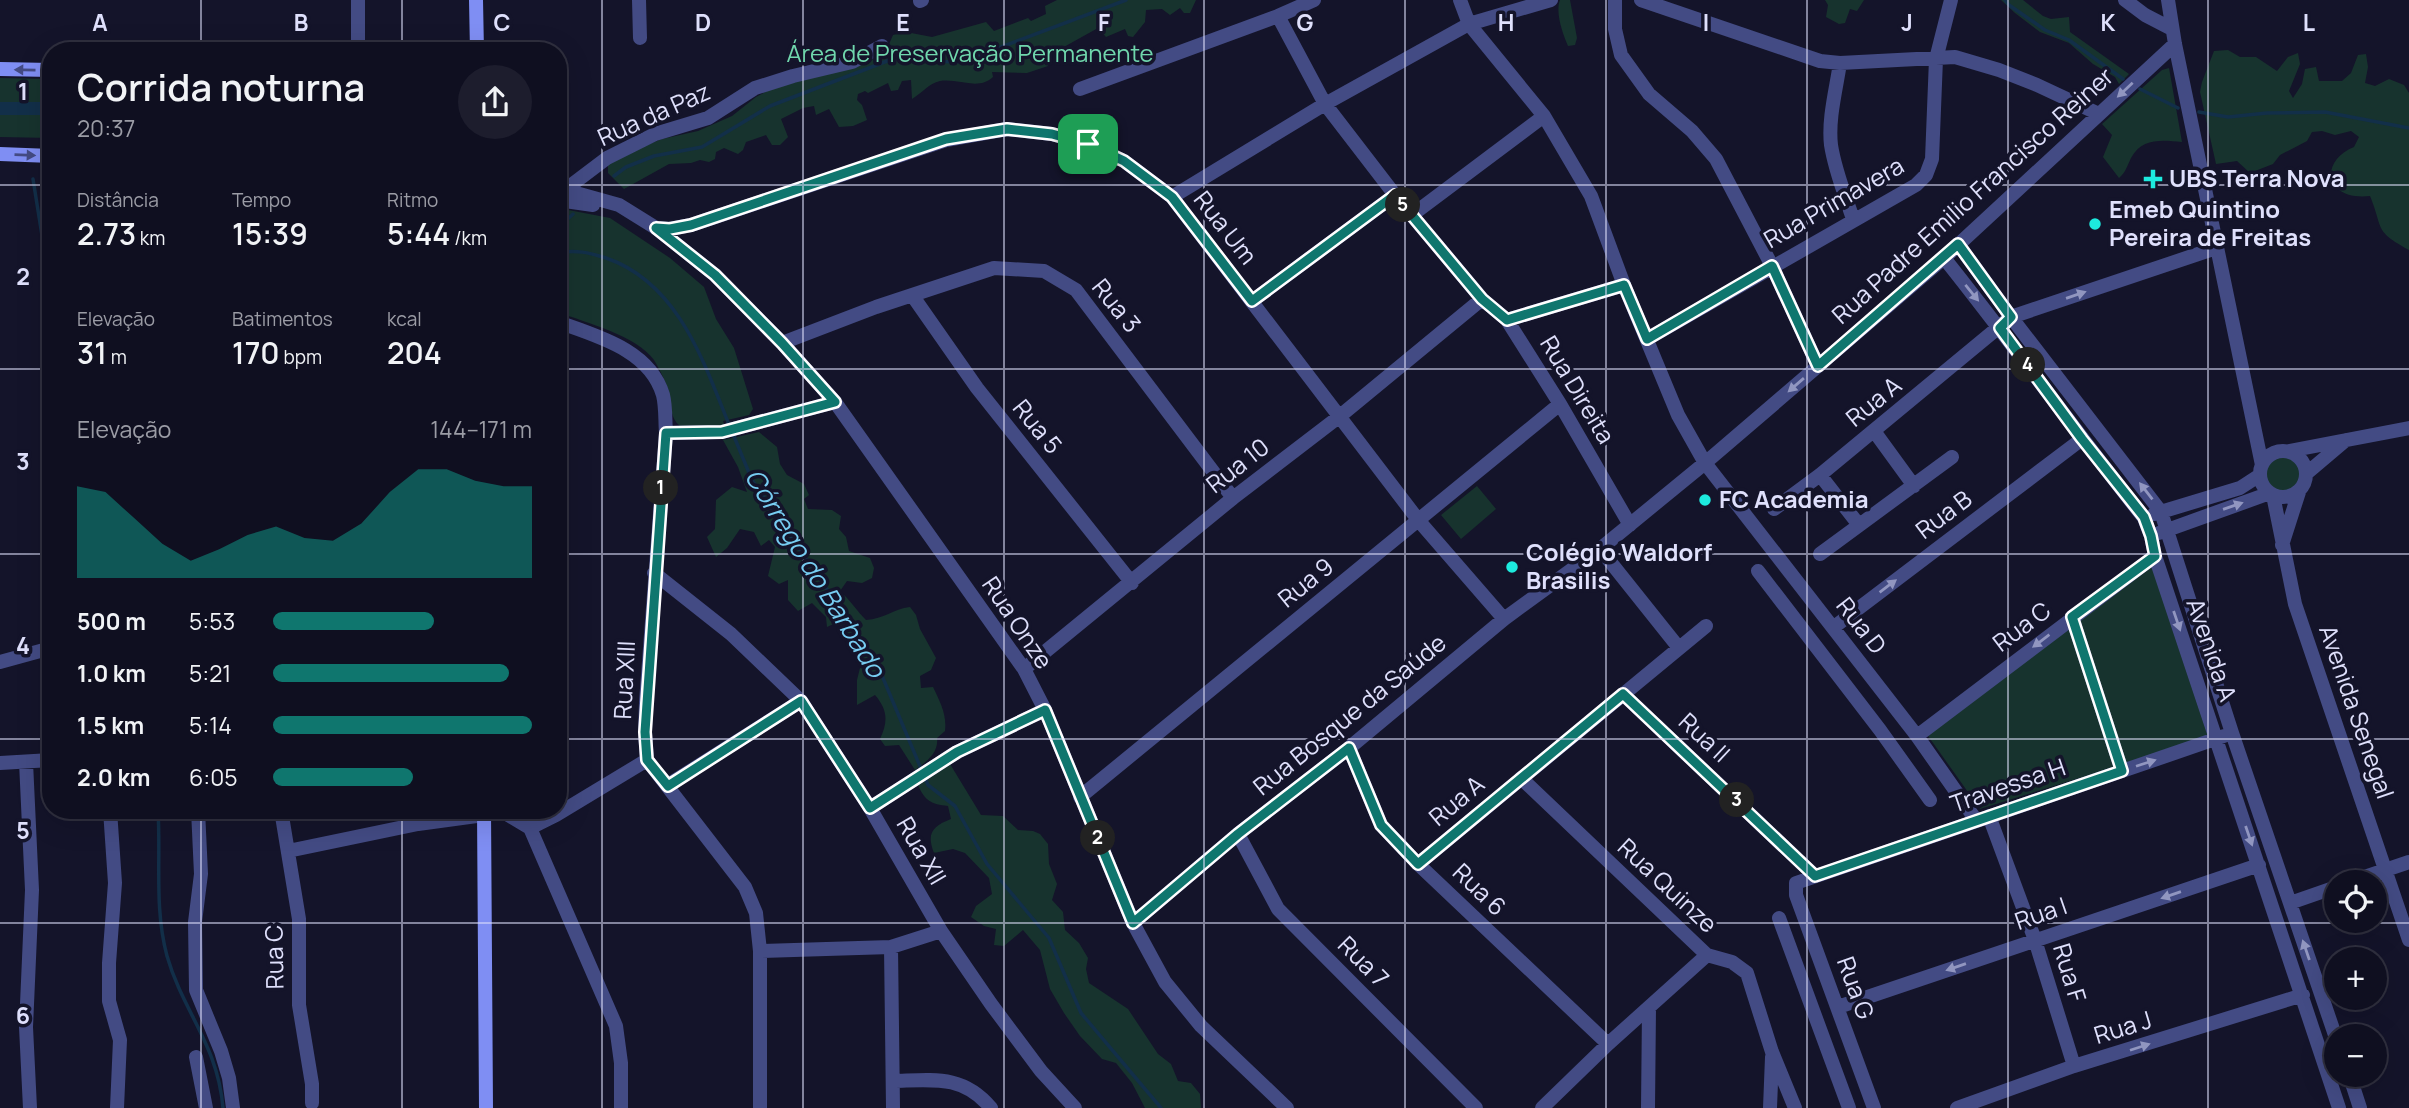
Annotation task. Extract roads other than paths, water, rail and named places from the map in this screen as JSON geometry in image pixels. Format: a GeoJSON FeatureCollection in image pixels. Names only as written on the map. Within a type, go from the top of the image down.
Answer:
{"type":"FeatureCollection","features":[{"type":"Feature","properties":{"kind":"main road"},"geometry":{"type":"LineString","coordinates":[[477,0],[477,42]]}},
{"type":"Feature","properties":{"kind":"main road"},"geometry":{"type":"LineString","coordinates":[[0,69],[42,70]]}},
{"type":"Feature","properties":{"kind":"main road"},"geometry":{"type":"LineString","coordinates":[[0,154],[42,156]]}},
{"type":"Feature","properties":{"kind":"main road"},"geometry":{"type":"LineString","coordinates":[[484,819],[486,1108]]}},
{"type":"Feature","properties":{"kind":"street"},"geometry":{"type":"LineString","coordinates":[[358,0],[358,42]]}},
{"type":"Feature","properties":{"kind":"street"},"geometry":{"type":"LineString","coordinates":[[639,0],[640,38]]}},
{"type":"Feature","properties":{"kind":"street"},"geometry":{"type":"LineString","coordinates":[[1080,89],[1278,16],[1314,0]]}},
{"type":"Feature","properties":{"kind":"street","name":"Rua D"},"geometry":{"type":"LineString","coordinates":[[1460,0],[1469,24],[1545,116],[1591,196],[1624,285],[1678,415],[1705,464],[1982,818]]}},
{"type":"Feature","properties":{"kind":"street"},"geometry":{"type":"LineString","coordinates":[[1172,197],[1325,104],[1469,24],[1550,0]]}},
{"type":"Feature","properties":{"kind":"street"},"geometry":{"type":"LineString","coordinates":[[1615,0],[1615,29],[1621,55],[1649,94],[1692,131],[1716,159],[1772,266],[1818,366]]}},
{"type":"Feature","properties":{"kind":"street"},"geometry":{"type":"LineString","coordinates":[[1641,0],[1820,61],[1840,63],[1955,58],[1999,70],[2099,114]]}},
{"type":"Feature","properties":{"kind":"street","name":"Rua Primavera"},"geometry":{"type":"LineString","coordinates":[[1647,339],[1916,185],[1926,174],[1932,159],[1936,59],[1951,0]]}},
{"type":"Feature","properties":{"kind":"street"},"geometry":{"type":"LineString","coordinates":[[2125,0],[2174,36]]}},
{"type":"Feature","properties":{"kind":"street"},"geometry":{"type":"LineString","coordinates":[[2168,0],[2262,483],[2271,494],[2282,498],[2299,492]]}},
{"type":"Feature","properties":{"kind":"street","name":"Rua Direita"},"geometry":{"type":"LineString","coordinates":[[1278,16],[1325,104],[1395,195],[1482,299],[1507,320],[1560,404],[1630,525]]}},
{"type":"Feature","properties":{"kind":"street","name":"Rua Padre Emilio Francisco Reiner"},"geometry":{"type":"LineString","coordinates":[[1630,525],[1705,464],[1944,258],[2099,114],[2174,36]]}},
{"type":"Feature","properties":{"kind":"street","name":"Rua da Paz"},"geometry":{"type":"LineString","coordinates":[[567,188],[607,158],[655,134],[708,117],[755,88],[852,62],[882,46]]}},
{"type":"Feature","properties":{"kind":"street"},"geometry":{"type":"LineString","coordinates":[[1840,63],[1831,143],[1836,168],[1853,219]]}},
{"type":"Feature","properties":{"kind":"street"},"geometry":{"type":"LineString","coordinates":[[1412,215],[1545,116]]}},
{"type":"Feature","properties":{"kind":"street","name":"Rua Um"},"geometry":{"type":"LineString","coordinates":[[656,228],[670,229],[691,225],[946,139],[1007,129],[1052,134],[1088,144],[1124,161],[1172,197],[1419,521],[1504,619]]}},
{"type":"Feature","properties":{"kind":"street","name":"Rua Onze"},"geometry":{"type":"LineString","coordinates":[[567,194],[611,202],[656,228],[715,275],[835,402],[1024,669],[1045,710],[1133,923],[1165,982],[1201,1026],[1287,1108]]}},
{"type":"Feature","properties":{"kind":"street"},"geometry":{"type":"LineString","coordinates":[[1252,301],[1395,195]]}},
{"type":"Feature","properties":{"kind":"street","name":"Avenida A"},"geometry":{"type":"LineString","coordinates":[[1958,244],[2082,439],[2144,517],[2339,1108]]}},
{"type":"Feature","properties":{"kind":"street"},"geometry":{"type":"LineString","coordinates":[[2006,322],[2216,247]]}},
{"type":"Feature","properties":{"kind":"street","name":"Avenida A"},"geometry":{"type":"LineString","coordinates":[[1944,258],[2006,322],[2161,512],[2232,733],[2331,1024]]}},
{"type":"Feature","properties":{"kind":"street","name":"Rua 3"},"geometry":{"type":"LineString","coordinates":[[782,343],[994,268],[1044,271],[1076,290],[1096,314],[1233,498]]}},
{"type":"Feature","properties":{"kind":"street"},"geometry":{"type":"LineString","coordinates":[[1507,320],[1624,285]]}},
{"type":"Feature","properties":{"kind":"street","name":"Rua 5"},"geometry":{"type":"LineString","coordinates":[[912,295],[977,388],[1132,583]]}},
{"type":"Feature","properties":{"kind":"street","name":"Rua 10"},"geometry":{"type":"LineString","coordinates":[[1024,669],[1482,299]]}},
{"type":"Feature","properties":{"kind":"street","name":"Rua A"},"geometry":{"type":"LineString","coordinates":[[1774,509],[1820,475],[2006,322]]}},
{"type":"Feature","properties":{"kind":"street","name":"Rua XIII"},"geometry":{"type":"LineString","coordinates":[[567,326],[619,346],[637,358],[651,372],[663,395],[666,433],[645,722],[647,760]]}},
{"type":"Feature","properties":{"kind":"street"},"geometry":{"type":"LineString","coordinates":[[666,433],[722,432],[835,402]]}},
{"type":"Feature","properties":{"kind":"street","name":"Rua 9"},"geometry":{"type":"LineString","coordinates":[[1080,797],[1560,404]]}},
{"type":"Feature","properties":{"kind":"street"},"geometry":{"type":"LineString","coordinates":[[2144,517],[2240,488],[2261,470],[2266,458],[2285,451],[2409,428]]}},
{"type":"Feature","properties":{"kind":"street"},"geometry":{"type":"LineString","coordinates":[[1874,431],[1914,486]]}},
{"type":"Feature","properties":{"kind":"street"},"geometry":{"type":"LineString","coordinates":[[2254,431],[2298,456],[2307,473],[2282,546]]}},
{"type":"Feature","properties":{"kind":"street","name":"Rua B"},"geometry":{"type":"LineString","coordinates":[[1833,627],[2082,439]]}},
{"type":"Feature","properties":{"kind":"street"},"geometry":{"type":"LineString","coordinates":[[2307,473],[2347,439]]}},
{"type":"Feature","properties":{"kind":"street"},"geometry":{"type":"LineString","coordinates":[[1820,554],[1951,457]]}},
{"type":"Feature","properties":{"kind":"street"},"geometry":{"type":"LineString","coordinates":[[1820,475],[1859,525]]}},
{"type":"Feature","properties":{"kind":"street"},"geometry":{"type":"LineString","coordinates":[[2151,536],[2271,494]]}},
{"type":"Feature","properties":{"kind":"street","name":"Avenida Senegal"},"geometry":{"type":"LineString","coordinates":[[2271,494],[2295,604],[2385,870]]}},
{"type":"Feature","properties":{"kind":"street","name":"Rua Bosque da Saúde"},"geometry":{"type":"LineString","coordinates":[[1133,923],[1238,834],[1349,748],[1504,619],[1630,525]]}},
{"type":"Feature","properties":{"kind":"street"},"geometry":{"type":"LineString","coordinates":[[1600,548],[1679,648]]}},
{"type":"Feature","properties":{"kind":"street","name":"Rua C"},"geometry":{"type":"LineString","coordinates":[[1917,736],[2155,556]]}},
{"type":"Feature","properties":{"kind":"street"},"geometry":{"type":"LineString","coordinates":[[1758,571],[1930,800]]}},
{"type":"Feature","properties":{"kind":"street","name":"Rua XII"},"geometry":{"type":"LineString","coordinates":[[654,573],[731,634],[801,701],[870,808],[941,931],[1041,1071],[1075,1108]]}},
{"type":"Feature","properties":{"kind":"street"},"geometry":{"type":"LineString","coordinates":[[2072,617],[2122,771]]}},
{"type":"Feature","properties":{"kind":"street","name":"Rua A"},"geometry":{"type":"LineString","coordinates":[[1418,864],[1706,626]]}},
{"type":"Feature","properties":{"kind":"street"},"geometry":{"type":"LineString","coordinates":[[0,662],[42,650]]}},
{"type":"Feature","properties":{"kind":"street","name":"Rua II"},"geometry":{"type":"LineString","coordinates":[[1623,694],[1815,876]]}},
{"type":"Feature","properties":{"kind":"street"},"geometry":{"type":"LineString","coordinates":[[668,786],[801,701]]}},
{"type":"Feature","properties":{"kind":"street"},"geometry":{"type":"LineString","coordinates":[[870,808],[957,752],[1045,710]]}},
{"type":"Feature","properties":{"kind":"street"},"geometry":{"type":"LineString","coordinates":[[1880,730],[1900,714]]}},
{"type":"Feature","properties":{"kind":"street","name":"Travessa H"},"geometry":{"type":"LineString","coordinates":[[1815,876],[2232,733]]}},
{"type":"Feature","properties":{"kind":"street","name":"Rua 6"},"geometry":{"type":"LineString","coordinates":[[1349,748],[1381,825],[1418,864],[1608,1044]]}},
{"type":"Feature","properties":{"kind":"street"},"geometry":{"type":"LineString","coordinates":[[567,808],[647,760],[745,887],[756,913],[760,951],[760,1108]]}},
{"type":"Feature","properties":{"kind":"street"},"geometry":{"type":"LineString","coordinates":[[0,763],[42,761]]}},
{"type":"Feature","properties":{"kind":"street"},"geometry":{"type":"LineString","coordinates":[[26,762],[32,890],[26,1027],[30,1108]]}},
{"type":"Feature","properties":{"kind":"street","name":"Rua Quinze"},"geometry":{"type":"LineString","coordinates":[[1521,778],[1707,955],[1732,962],[1747,973],[1772,1052],[1795,1108]]}},
{"type":"Feature","properties":{"kind":"street","name":"Rua F"},"geometry":{"type":"LineString","coordinates":[[1982,818],[2035,940],[2074,1066]]}},
{"type":"Feature","properties":{"kind":"street"},"geometry":{"type":"LineString","coordinates":[[111,819],[115,883],[109,1001],[120,1040],[117,1108]]}},
{"type":"Feature","properties":{"kind":"street"},"geometry":{"type":"LineString","coordinates":[[198,819],[201,874],[195,922],[196,990],[221,1051],[229,1078],[233,1108]]}},
{"type":"Feature","properties":{"kind":"street","name":"Rua C"},"geometry":{"type":"LineString","coordinates":[[283,819],[299,919],[299,1005],[312,1084],[312,1103]]}},
{"type":"Feature","properties":{"kind":"street"},"geometry":{"type":"LineString","coordinates":[[288,851],[448,819]]}},
{"type":"Feature","properties":{"kind":"street"},"geometry":{"type":"LineString","coordinates":[[515,819],[530,828],[615,1026],[621,1063],[621,1108]]}},
{"type":"Feature","properties":{"kind":"street"},"geometry":{"type":"LineString","coordinates":[[530,828],[548,819]]}},
{"type":"Feature","properties":{"kind":"street","name":"Rua 7"},"geometry":{"type":"LineString","coordinates":[[1238,834],[1278,909],[1476,1108]]}},
{"type":"Feature","properties":{"kind":"street"},"geometry":{"type":"LineString","coordinates":[[2385,870],[2409,862]]}},
{"type":"Feature","properties":{"kind":"street","name":"Rua I"},"geometry":{"type":"LineString","coordinates":[[1838,1007],[2259,865]]}},
{"type":"Feature","properties":{"kind":"street","name":"Rua G"},"geometry":{"type":"LineString","coordinates":[[1815,876],[1796,883],[1796,895],[1872,1103]]}},
{"type":"Feature","properties":{"kind":"street","name":"Avenida Senegal"},"geometry":{"type":"LineString","coordinates":[[2387,876],[2409,940]]}},
{"type":"Feature","properties":{"kind":"street"},"geometry":{"type":"LineString","coordinates":[[2290,903],[2324,891]]}},
{"type":"Feature","properties":{"kind":"street"},"geometry":{"type":"LineString","coordinates":[[1779,918],[1849,1107],[1872,1103]]}},
{"type":"Feature","properties":{"kind":"street"},"geometry":{"type":"LineString","coordinates":[[760,951],[891,947],[941,931]]}},
{"type":"Feature","properties":{"kind":"street"},"geometry":{"type":"LineString","coordinates":[[891,947],[893,1108]]}},
{"type":"Feature","properties":{"kind":"street"},"geometry":{"type":"LineString","coordinates":[[1542,1108],[1707,955]]}},
{"type":"Feature","properties":{"kind":"street","name":"Rua J"},"geometry":{"type":"LineString","coordinates":[[1957,1108],[2074,1066],[2303,995]]}},
{"type":"Feature","properties":{"kind":"street"},"geometry":{"type":"LineString","coordinates":[[1648,1108],[1649,1008]]}},
{"type":"Feature","properties":{"kind":"street"},"geometry":{"type":"LineString","coordinates":[[1770,1108],[1772,1052]]}},
{"type":"Feature","properties":{"kind":"street"},"geometry":{"type":"LineString","coordinates":[[196,1057],[206,1108]]}},
{"type":"Feature","properties":{"kind":"street"},"geometry":{"type":"LineString","coordinates":[[893,1081],[945,1079],[981,1096],[991,1108]]}},
{"type":"Feature","properties":{"kind":"street"},"geometry":{"type":"LineString","coordinates":[[2353,1087],[2360,1108]]}},
{"type":"Feature","properties":{"kind":"water"},"geometry":{"type":"Polygon","coordinates":[[[0,102],[42,102],[42,115],[0,115],[0,102]]]}},
{"type":"Feature","properties":{"kind":"waterway"},"geometry":{"type":"LineString","coordinates":[[614,176],[626,167],[654,156],[702,147],[770,106],[895,58],[964,61],[1126,0]]}},
{"type":"Feature","properties":{"kind":"waterway"},"geometry":{"type":"LineString","coordinates":[[2005,0],[2045,30],[2069,40],[2123,79]]}},
{"type":"Feature","properties":{"kind":"waterway"},"geometry":{"type":"LineString","coordinates":[[2140,89],[2178,108]]}},
{"type":"Feature","properties":{"kind":"waterway"},"geometry":{"type":"LineString","coordinates":[[2199,112],[2228,117],[2325,112],[2409,128]]}},
{"type":"Feature","properties":{"kind":"waterway"},"geometry":{"type":"LineString","coordinates":[[33,179],[42,236]]}},
{"type":"Feature","properties":{"kind":"waterway"},"geometry":{"type":"LineString","coordinates":[[567,220],[573,214]]}},
{"type":"Feature","properties":{"kind":"waterway","name":"Córrego do Barbado"},"geometry":{"type":"LineString","coordinates":[[567,252],[588,253],[606,258],[631,270],[653,286],[686,328],[699,352],[730,427]]}},
{"type":"Feature","properties":{"kind":"waterway","name":"Córrego do Barbado"},"geometry":{"type":"LineString","coordinates":[[733,434],[752,480],[875,659],[922,771]]}},
{"type":"Feature","properties":{"kind":"waterway","name":"Córrego do Barbado"},"geometry":{"type":"LineString","coordinates":[[925,778],[928,785],[955,806],[987,864],[1049,938],[1081,1013],[1161,1108]]}},
{"type":"Feature","properties":{"kind":"waterway"},"geometry":{"type":"LineString","coordinates":[[158,819],[159,902],[167,956],[207,1047],[220,1086],[223,1108]]}},
{"type":"Feature","properties":{"kind":"place","name":"UBS Terra Nova"},"geometry":{"type":"Point","coordinates":[2153,179]}},
{"type":"Feature","properties":{"kind":"place","name":"Emeb Quintino Pereira de Freitas"},"geometry":{"type":"Point","coordinates":[2095,224]}},
{"type":"Feature","properties":{"kind":"place","name":"FC Academia"},"geometry":{"type":"Point","coordinates":[1705,500]}},
{"type":"Feature","properties":{"kind":"place","name":"Colégio Waldorf Brasilis"},"geometry":{"type":"Point","coordinates":[1512,567]}},
{"type":"Feature","properties":{"kind":"park label","name":"Área de Preservação Permanente"},"geometry":{"type":"Point","coordinates":[970,54]}}]}
